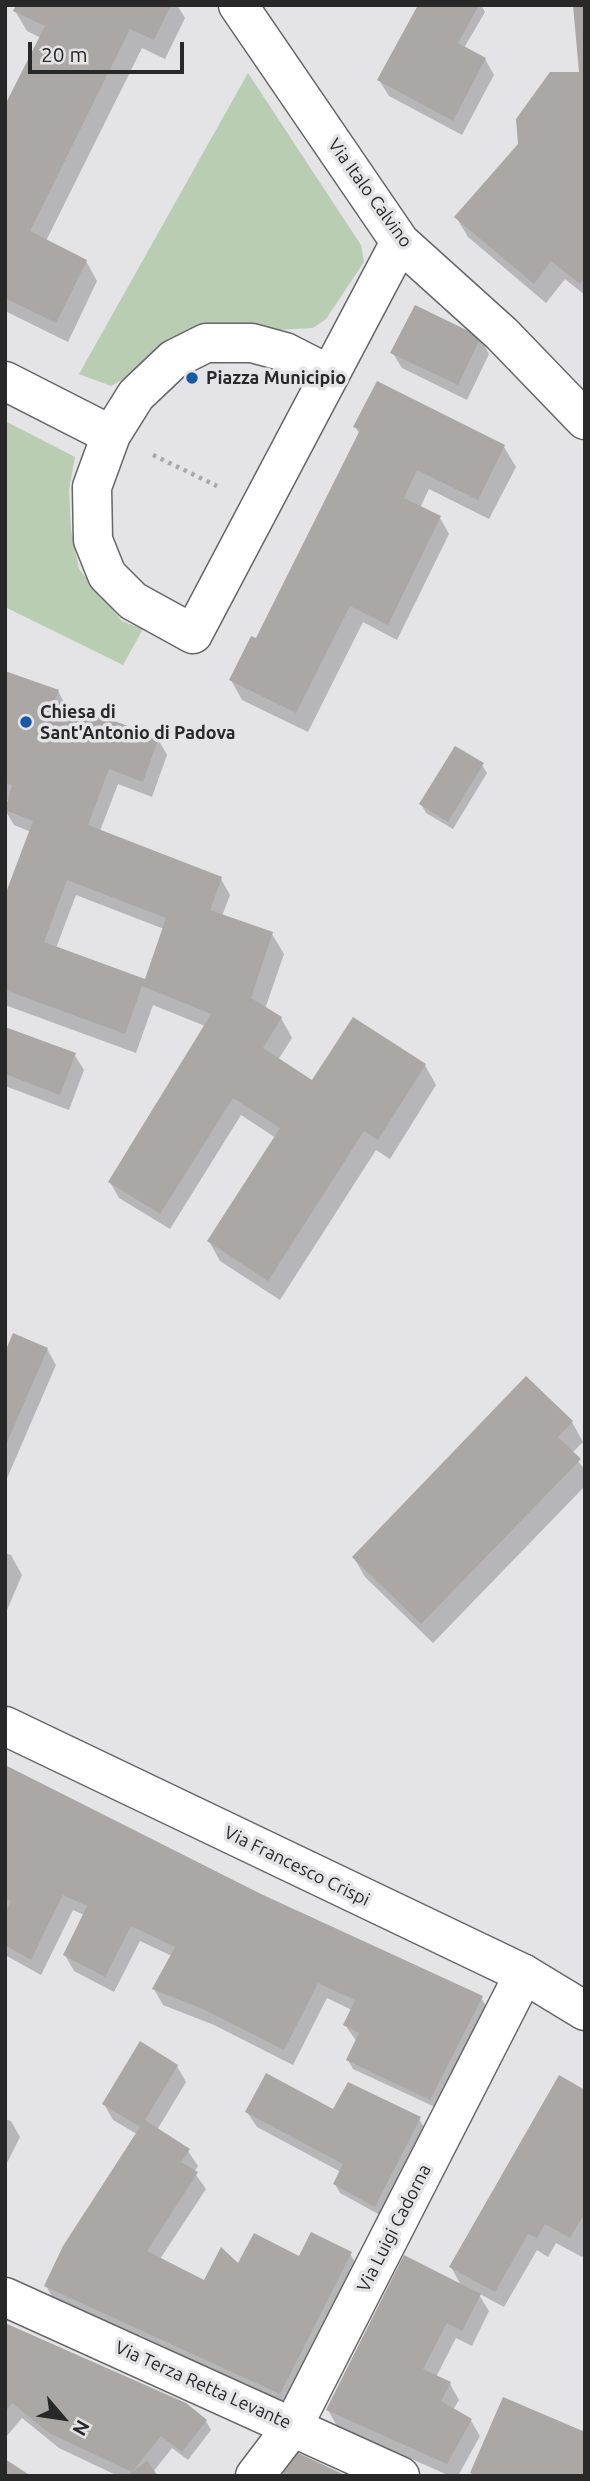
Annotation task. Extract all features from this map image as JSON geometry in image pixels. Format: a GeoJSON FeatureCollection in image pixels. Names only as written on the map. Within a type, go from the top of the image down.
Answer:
{"type":"FeatureCollection","features":[{"type":"Feature","properties":{"kind":"street","name":"Via Italo Calvino"},"geometry":{"type":"LineString","coordinates":[[238,5],[400,242],[502,334],[585,421]]}},
{"type":"Feature","properties":{"kind":"street"},"geometry":{"type":"LineString","coordinates":[[330,375],[285,352],[252,343],[206,343],[174,359],[136,395],[111,435],[92,487],[93,540],[107,575],[133,601],[193,634],[259,507],[330,375],[400,242]]}},
{"type":"Feature","properties":{"kind":"street"},"geometry":{"type":"LineString","coordinates":[[5,381],[111,435]]}},
{"type":"Feature","properties":{"kind":"street","name":"Via Francesco Crispi"},"geometry":{"type":"LineString","coordinates":[[5,1726],[524,1974],[585,2011]]}},
{"type":"Feature","properties":{"kind":"street","name":"Via Luigi Cadorna"},"geometry":{"type":"LineString","coordinates":[[256,2476],[293,2426],[524,1974]]}},
{"type":"Feature","properties":{"kind":"street","name":"Via Terza Retta Levante"},"geometry":{"type":"LineString","coordinates":[[5,2297],[400,2476]]}},
{"type":"Feature","properties":{"kind":"path"},"geometry":{"type":"LineString","coordinates":[[111,435],[259,507]]}},
{"type":"Feature","properties":{"kind":"green space"},"geometry":{"type":"Polygon","coordinates":[[[248,73],[361,245],[364,262],[326,319],[313,328],[278,330],[259,325],[136,372],[111,386],[79,374],[248,73]]]}},
{"type":"Feature","properties":{"kind":"green space"},"geometry":{"type":"Polygon","coordinates":[[[5,421],[75,457],[69,490],[71,530],[79,569],[122,621],[143,629],[123,665],[5,607],[5,421]]]}},
{"type":"Feature","properties":{"kind":"building"},"geometry":{"type":"Polygon","coordinates":[[[16,5],[171,5],[154,40],[130,29],[30,231],[87,260],[56,323],[5,298],[5,105],[45,26],[13,11],[16,5]]]}},
{"type":"Feature","properties":{"kind":"building"},"geometry":{"type":"Polygon","coordinates":[[[418,5],[479,5],[458,43],[486,58],[453,121],[377,80],[418,5]]]}},
{"type":"Feature","properties":{"kind":"building"},"geometry":{"type":"Polygon","coordinates":[[[573,5],[585,5],[585,278],[580,284],[551,261],[534,284],[454,217],[518,144],[516,119],[550,72],[579,72],[573,5]]]}},
{"type":"Feature","properties":{"kind":"building"},"geometry":{"type":"Polygon","coordinates":[[[415,305],[481,337],[458,385],[390,353],[415,305]]]}},
{"type":"Feature","properties":{"kind":"building"},"geometry":{"type":"Polygon","coordinates":[[[377,381],[505,445],[478,500],[417,470],[404,498],[441,516],[388,625],[350,606],[296,713],[229,680],[251,636],[256,638],[360,430],[353,427],[377,381]]]}},
{"type":"Feature","properties":{"kind":"building"},"geometry":{"type":"Polygon","coordinates":[[[5,671],[59,690],[55,700],[159,737],[143,782],[109,769],[88,825],[222,877],[210,910],[273,932],[251,998],[282,1017],[263,1048],[312,1080],[353,1017],[426,1064],[378,1140],[364,1131],[268,1281],[207,1241],[280,1128],[233,1098],[160,1214],[108,1182],[211,1014],[142,986],[125,1034],[5,990],[5,895],[33,821],[5,810],[12,785],[5,783],[5,671]],[[67,880],[44,942],[145,979],[166,918],[67,880]]]}},
{"type":"Feature","properties":{"kind":"building"},"geometry":{"type":"Polygon","coordinates":[[[455,746],[484,763],[448,822],[419,804],[455,746]]]}},
{"type":"Feature","properties":{"kind":"building"},"geometry":{"type":"Polygon","coordinates":[[[5,1027],[76,1053],[60,1095],[5,1074],[5,1027]]]}},
{"type":"Feature","properties":{"kind":"building"},"geometry":{"type":"Polygon","coordinates":[[[13,1333],[48,1348],[5,1447],[5,1352],[13,1333]]]}},
{"type":"Feature","properties":{"kind":"building"},"geometry":{"type":"Polygon","coordinates":[[[526,1376],[573,1421],[558,1437],[581,1459],[421,1624],[352,1557],[526,1376]]]}},
{"type":"Feature","properties":{"kind":"building"},"geometry":{"type":"Polygon","coordinates":[[[5,1765],[261,1894],[483,1996],[430,2100],[346,2060],[359,2033],[343,2025],[355,2000],[318,1983],[284,2050],[203,2009],[152,1989],[175,1947],[131,1926],[105,1977],[63,1955],[87,1906],[63,1895],[31,1960],[5,1945],[5,1913],[11,1901],[5,1899],[5,1765]]]}},
{"type":"Feature","properties":{"kind":"building"},"geometry":{"type":"Polygon","coordinates":[[[140,2041],[178,2065],[145,2120],[190,2149],[181,2162],[198,2172],[147,2251],[204,2280],[221,2247],[238,2263],[254,2233],[299,2256],[311,2232],[352,2252],[280,2394],[44,2286],[63,2246],[140,2127],[102,2104],[140,2041]]]}},
{"type":"Feature","properties":{"kind":"building"},"geometry":{"type":"Polygon","coordinates":[[[266,2073],[333,2109],[348,2082],[421,2117],[375,2207],[333,2184],[343,2164],[245,2112],[266,2073]]]}},
{"type":"Feature","properties":{"kind":"building"},"geometry":{"type":"Polygon","coordinates":[[[559,2075],[585,2090],[585,2213],[570,2238],[545,2224],[537,2238],[528,2234],[495,2292],[449,2267],[559,2075]]]}},
{"type":"Feature","properties":{"kind":"building"},"geometry":{"type":"Polygon","coordinates":[[[404,2255],[481,2294],[462,2331],[447,2323],[423,2369],[451,2382],[441,2401],[472,2419],[447,2464],[326,2410],[404,2255]]]}},
{"type":"Feature","properties":{"kind":"building"},"geometry":{"type":"Polygon","coordinates":[[[5,2323],[186,2403],[207,2420],[182,2452],[161,2436],[132,2472],[49,2433],[12,2403],[5,2412],[5,2323]]]}},
{"type":"Feature","properties":{"kind":"building"},"geometry":{"type":"Polygon","coordinates":[[[503,2397],[585,2432],[585,2476],[477,2476],[470,2473],[503,2397]]]}},
{"type":"Feature","properties":{"kind":"building"},"geometry":{"type":"Polygon","coordinates":[[[294,2451],[347,2476],[282,2476],[294,2451]]]}},
{"type":"Feature","properties":{"kind":"building"},"geometry":{"type":"Polygon","coordinates":[[[5,2459],[31,2476],[5,2476],[5,2459]]]}},
{"type":"Feature","properties":{"kind":"building"},"geometry":{"type":"Polygon","coordinates":[[[147,2461],[158,2476],[127,2476],[147,2461]]]}},
{"type":"Feature","properties":{"kind":"place","name":"Piazza Municipio"},"geometry":{"type":"Point","coordinates":[192,378]}},
{"type":"Feature","properties":{"kind":"place","name":"Chiesa di Sant'Antonio di Padova"},"geometry":{"type":"Point","coordinates":[26,722]}}]}
